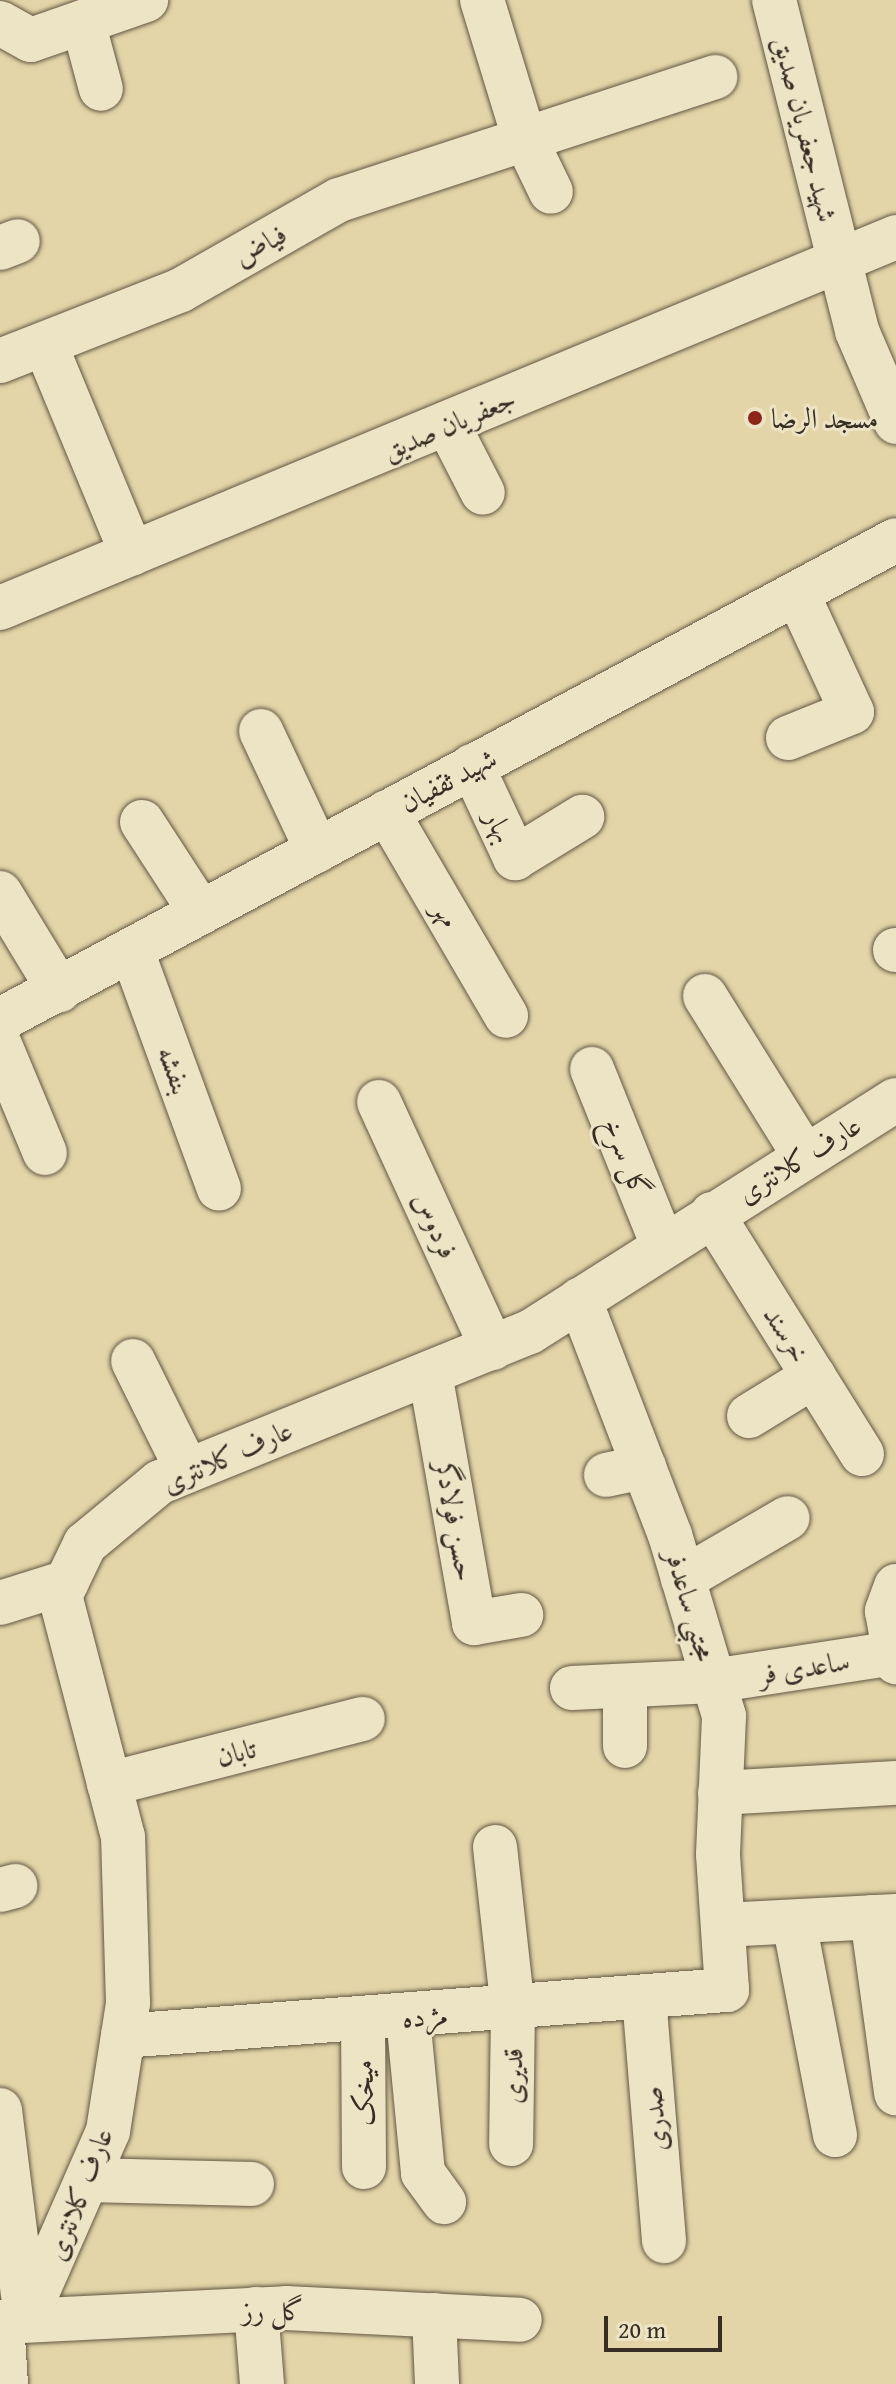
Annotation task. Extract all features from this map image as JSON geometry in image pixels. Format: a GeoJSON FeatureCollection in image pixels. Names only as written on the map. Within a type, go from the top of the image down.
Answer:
{"type":"FeatureCollection","features":[{"type":"Feature","properties":{"kind":"street"},"geometry":{"type":"LineString","coordinates":[[0,23],[31,40],[146,0]]}},
{"type":"Feature","properties":{"kind":"street"},"geometry":{"type":"LineString","coordinates":[[482,0],[523,134],[551,192]]}},
{"type":"Feature","properties":{"kind":"street","name":"شهید جعفریان صدیق"},"geometry":{"type":"LineString","coordinates":[[774,0],[857,331],[896,422]]}},
{"type":"Feature","properties":{"kind":"street"},"geometry":{"type":"LineString","coordinates":[[83,22],[101,89]]}},
{"type":"Feature","properties":{"kind":"street","name":"فیاض"},"geometry":{"type":"LineString","coordinates":[[0,361],[181,290],[339,200],[523,134],[715,77]]}},
{"type":"Feature","properties":{"kind":"street","name":"جعفریان صدیق"},"geometry":{"type":"LineString","coordinates":[[0,608],[448,425],[838,258],[896,237]]}},
{"type":"Feature","properties":{"kind":"street"},"geometry":{"type":"LineString","coordinates":[[45,344],[132,554]]}},
{"type":"Feature","properties":{"kind":"street"},"geometry":{"type":"LineString","coordinates":[[448,425],[483,493]]}},
{"type":"Feature","properties":{"kind":"street","name":"شهید ثقفیان"},"geometry":{"type":"LineString","coordinates":[[0,1020],[896,540]]}},
{"type":"Feature","properties":{"kind":"street"},"geometry":{"type":"LineString","coordinates":[[788,738],[852,712],[797,593]]}},
{"type":"Feature","properties":{"kind":"street"},"geometry":{"type":"LineString","coordinates":[[261,731],[317,850]]}},
{"type":"Feature","properties":{"kind":"street","name":"بهار"},"geometry":{"type":"LineString","coordinates":[[472,766],[515,858],[582,817]]}},
{"type":"Feature","properties":{"kind":"street","name":"مهر"},"geometry":{"type":"LineString","coordinates":[[387,812],[506,1016]]}},
{"type":"Feature","properties":{"kind":"street"},"geometry":{"type":"LineString","coordinates":[[142,822],[201,913]]}},
{"type":"Feature","properties":{"kind":"street"},"geometry":{"type":"LineString","coordinates":[[0,893],[59,990]]}},
{"type":"Feature","properties":{"kind":"street","name":"بنفشه"},"geometry":{"type":"LineString","coordinates":[[132,951],[219,1189]]}},
{"type":"Feature","properties":{"kind":"street"},"geometry":{"type":"LineString","coordinates":[[705,996],[804,1155]]}},
{"type":"Feature","properties":{"kind":"street"},"geometry":{"type":"LineString","coordinates":[[0,1045],[45,1153]]}},
{"type":"Feature","properties":{"kind":"street","name":"گل سرخ"},"geometry":{"type":"LineString","coordinates":[[592,1069],[663,1246]]}},
{"type":"Feature","properties":{"kind":"street","name":"عارف کلانتری"},"geometry":{"type":"LineString","coordinates":[[9,2321],[88,2180],[108,2131],[123,2036],[123,1837],[60,1596],[85,1544],[160,1482],[492,1348],[580,1300],[804,1155],[896,1100]]}},
{"type":"Feature","properties":{"kind":"street","name":"فردوس"},"geometry":{"type":"LineString","coordinates":[[379,1102],[492,1348]]}},
{"type":"Feature","properties":{"kind":"street","name":"خرسند"},"geometry":{"type":"LineString","coordinates":[[712,1214],[862,1454]]}},
{"type":"Feature","properties":{"kind":"street","name":"مجتبی ساعدفر"},"geometry":{"type":"LineString","coordinates":[[580,1300],[625,1471],[683,1579],[724,1716],[720,1793],[727,1990]]}},
{"type":"Feature","properties":{"kind":"street"},"geometry":{"type":"LineString","coordinates":[[133,1361],[187,1470]]}},
{"type":"Feature","properties":{"kind":"street","name":"حسن فولادگر"},"geometry":{"type":"LineString","coordinates":[[430,1373],[474,1623],[521,1615]]}},
{"type":"Feature","properties":{"kind":"street"},"geometry":{"type":"LineString","coordinates":[[749,1416],[814,1376]]}},
{"type":"Feature","properties":{"kind":"street"},"geometry":{"type":"LineString","coordinates":[[683,1579],[788,1518]]}},
{"type":"Feature","properties":{"kind":"street"},"geometry":{"type":"LineString","coordinates":[[0,1603],[67,1582]]}},
{"type":"Feature","properties":{"kind":"street"},"geometry":{"type":"LineString","coordinates":[[895,1657],[887,1611],[896,1586]]}},
{"type":"Feature","properties":{"kind":"street","name":"ساعدی فر"},"geometry":{"type":"LineString","coordinates":[[572,1688],[713,1681],[895,1657]]}},
{"type":"Feature","properties":{"kind":"street"},"geometry":{"type":"LineString","coordinates":[[625,1686],[625,1746]]}},
{"type":"Feature","properties":{"kind":"street","name":"تابان"},"geometry":{"type":"LineString","coordinates":[[109,1784],[363,1719]]}},
{"type":"Feature","properties":{"kind":"street"},"geometry":{"type":"LineString","coordinates":[[720,1793],[896,1783]]}},
{"type":"Feature","properties":{"kind":"street","name":"قدیری"},"geometry":{"type":"LineString","coordinates":[[495,1847],[513,2009],[511,2144]]}},
{"type":"Feature","properties":{"kind":"street"},"geometry":{"type":"LineString","coordinates":[[723,1925],[884,1916],[896,2093]]}},
{"type":"Feature","properties":{"kind":"street"},"geometry":{"type":"LineString","coordinates":[[794,1922],[835,2135]]}},
{"type":"Feature","properties":{"kind":"street","name":"مژده"},"geometry":{"type":"LineString","coordinates":[[123,2036],[408,2017],[727,1990]]}},
{"type":"Feature","properties":{"kind":"street","name":"صدری"},"geometry":{"type":"LineString","coordinates":[[644,1997],[664,2241]]}},
{"type":"Feature","properties":{"kind":"street"},"geometry":{"type":"LineString","coordinates":[[408,2017],[423,2173],[444,2202]]}},
{"type":"Feature","properties":{"kind":"street","name":"میخک"},"geometry":{"type":"LineString","coordinates":[[363,2020],[364,2167]]}},
{"type":"Feature","properties":{"kind":"street"},"geometry":{"type":"LineString","coordinates":[[0,2110],[9,2321],[6,2384]]}},
{"type":"Feature","properties":{"kind":"street"},"geometry":{"type":"LineString","coordinates":[[88,2180],[252,2184]]}},
{"type":"Feature","properties":{"kind":"street"},"geometry":{"type":"LineString","coordinates":[[256,2309],[262,2384]]}},
{"type":"Feature","properties":{"kind":"street","name":"گل رز"},"geometry":{"type":"LineString","coordinates":[[9,2321],[256,2309],[520,2320]]}},
{"type":"Feature","properties":{"kind":"street"},"geometry":{"type":"LineString","coordinates":[[434,2315],[437,2384]]}},
{"type":"Feature","properties":{"kind":"place","name":"مسجد الرضا"},"geometry":{"type":"Point","coordinates":[755,418]}}]}
